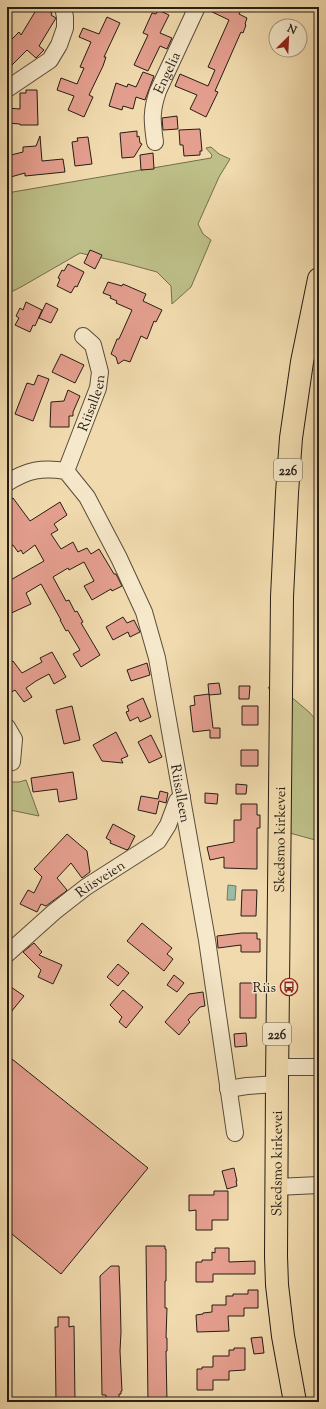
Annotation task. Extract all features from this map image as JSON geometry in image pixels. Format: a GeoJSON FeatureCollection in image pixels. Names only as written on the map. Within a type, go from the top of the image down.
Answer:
{"type":"FeatureCollection","features":[{"type":"Feature","properties":{"kind":"highway","name":"Skedsmo kirkevei"},"geometry":{"type":"LineString","coordinates":[[295,1402],[283,1336],[278,1292],[276,1186],[282,649],[285,523],[289,466],[297,398],[307,336],[319,279]]}},
{"type":"Feature","properties":{"kind":"street"},"geometry":{"type":"LineString","coordinates":[[7,89],[50,60],[59,45],[65,28],[63,7]]}},
{"type":"Feature","properties":{"kind":"street","name":"Engelia"},"geometry":{"type":"LineString","coordinates":[[155,142],[152,120],[153,105],[197,7]]}},
{"type":"Feature","properties":{"kind":"street","name":"Riisalleen"},"geometry":{"type":"LineString","coordinates":[[83,336],[93,345],[100,372],[98,388],[66,471],[88,497],[119,558],[144,612],[157,658],[207,940],[235,1133]]}},
{"type":"Feature","properties":{"kind":"street"},"geometry":{"type":"LineString","coordinates":[[7,483],[39,469],[56,469],[66,471]]}},
{"type":"Feature","properties":{"kind":"street"},"geometry":{"type":"LineString","coordinates":[[7,727],[14,739],[12,762]]}},
{"type":"Feature","properties":{"kind":"street","name":"Riisveien"},"geometry":{"type":"LineString","coordinates":[[7,954],[54,912],[86,887],[158,841],[168,825],[177,801],[182,797]]}},
{"type":"Feature","properties":{"kind":"street"},"geometry":{"type":"LineString","coordinates":[[228,1089],[247,1086],[277,1076],[319,1067]]}},
{"type":"Feature","properties":{"kind":"street"},"geometry":{"type":"LineString","coordinates":[[276,1186],[319,1185]]}},
{"type":"Feature","properties":{"kind":"green space"},"geometry":{"type":"Polygon","coordinates":[[[211,147],[219,154],[230,159],[219,177],[198,224],[203,234],[211,240],[191,287],[172,304],[171,286],[157,272],[80,253],[7,294],[7,193],[211,158],[212,155],[206,148],[211,147]]]}},
{"type":"Feature","properties":{"kind":"green space"},"geometry":{"type":"Polygon","coordinates":[[[268,687],[289,695],[309,712],[319,723],[319,841],[286,832],[273,696],[268,687]]]}},
{"type":"Feature","properties":{"kind":"green space"},"geometry":{"type":"Polygon","coordinates":[[[26,780],[39,816],[10,810],[7,806],[7,785],[9,782],[26,780]]]}},
{"type":"Feature","properties":{"kind":"shaded area"},"geometry":{"type":"Polygon","coordinates":[[[228,885],[236,886],[235,900],[227,900],[228,885]]]}},
{"type":"Feature","properties":{"kind":"building"},"geometry":{"type":"Polygon","coordinates":[[[38,7],[42,7],[52,13],[51,15],[56,18],[39,46],[44,50],[36,58],[27,50],[7,70],[7,44],[19,32],[21,35],[38,7]]]}},
{"type":"Feature","properties":{"kind":"building"},"geometry":{"type":"Polygon","coordinates":[[[206,7],[243,7],[239,14],[247,18],[243,33],[241,32],[215,91],[218,92],[206,117],[190,109],[197,95],[175,86],[180,74],[208,86],[215,70],[208,67],[229,20],[206,9],[206,7]]]}},
{"type":"Feature","properties":{"kind":"building"},"geometry":{"type":"Polygon","coordinates":[[[158,10],[169,15],[160,33],[172,38],[167,49],[160,46],[148,71],[134,65],[148,35],[143,33],[152,13],[156,14],[158,10]]]}},
{"type":"Feature","properties":{"kind":"building"},"geometry":{"type":"Polygon","coordinates":[[[107,17],[120,23],[104,57],[106,57],[103,66],[89,95],[93,97],[84,117],[68,110],[74,96],[57,90],[61,78],[77,84],[84,68],[80,67],[91,42],[79,37],[83,28],[99,34],[107,17]]]}},
{"type":"Feature","properties":{"kind":"building"},"geometry":{"type":"Polygon","coordinates":[[[143,72],[154,76],[145,100],[136,97],[133,109],[123,106],[122,110],[109,106],[116,83],[127,87],[128,84],[136,87],[143,72]]]}},
{"type":"Feature","properties":{"kind":"building"},"geometry":{"type":"Polygon","coordinates":[[[26,90],[37,90],[38,125],[7,123],[7,108],[20,109],[20,93],[26,93],[26,90]]]}},
{"type":"Feature","properties":{"kind":"building"},"geometry":{"type":"Polygon","coordinates":[[[177,116],[178,129],[163,130],[162,118],[177,116]]]}},
{"type":"Feature","properties":{"kind":"building"},"geometry":{"type":"Polygon","coordinates":[[[200,129],[202,151],[200,151],[200,155],[184,156],[183,145],[180,145],[179,130],[200,129]]]}},
{"type":"Feature","properties":{"kind":"building"},"geometry":{"type":"Polygon","coordinates":[[[137,131],[137,137],[139,136],[140,143],[142,144],[134,157],[122,158],[120,133],[137,131]]]}},
{"type":"Feature","properties":{"kind":"building"},"geometry":{"type":"Polygon","coordinates":[[[40,136],[42,161],[63,159],[65,172],[25,176],[25,173],[7,178],[7,156],[23,152],[23,147],[36,146],[40,136]]]}},
{"type":"Feature","properties":{"kind":"building"},"geometry":{"type":"Polygon","coordinates":[[[88,137],[92,164],[75,166],[72,142],[78,141],[77,138],[88,137]]]}},
{"type":"Feature","properties":{"kind":"building"},"geometry":{"type":"Polygon","coordinates":[[[153,153],[154,169],[141,170],[140,155],[153,153]]]}},
{"type":"Feature","properties":{"kind":"building"},"geometry":{"type":"Polygon","coordinates":[[[90,250],[102,255],[95,269],[84,263],[90,250]]]}},
{"type":"Feature","properties":{"kind":"building"},"geometry":{"type":"Polygon","coordinates":[[[68,264],[84,272],[77,287],[75,286],[71,293],[57,286],[60,279],[58,278],[62,270],[64,271],[68,264]]]}},
{"type":"Feature","properties":{"kind":"building"},"geometry":{"type":"Polygon","coordinates":[[[108,282],[122,286],[123,284],[146,294],[143,301],[162,310],[156,322],[154,321],[147,339],[141,336],[130,362],[124,360],[118,364],[116,357],[111,354],[132,310],[116,303],[117,301],[110,298],[111,296],[103,293],[108,282]]]}},
{"type":"Feature","properties":{"kind":"building"},"geometry":{"type":"Polygon","coordinates":[[[26,302],[42,310],[35,326],[33,325],[30,332],[15,325],[19,318],[16,316],[20,308],[23,310],[26,302]]]}},
{"type":"Feature","properties":{"kind":"building"},"geometry":{"type":"Polygon","coordinates":[[[46,303],[58,309],[51,323],[39,318],[46,303]]]}},
{"type":"Feature","properties":{"kind":"building"},"geometry":{"type":"Polygon","coordinates":[[[61,354],[84,365],[75,383],[52,372],[61,354]]]}},
{"type":"Feature","properties":{"kind":"building"},"geometry":{"type":"Polygon","coordinates":[[[38,375],[49,379],[33,421],[15,414],[27,383],[34,385],[38,375]]]}},
{"type":"Feature","properties":{"kind":"building"},"geometry":{"type":"Polygon","coordinates":[[[68,390],[80,396],[73,412],[73,416],[69,416],[69,427],[50,427],[51,402],[64,401],[68,390]]]}},
{"type":"Feature","properties":{"kind":"building"},"geometry":{"type":"Polygon","coordinates":[[[13,498],[30,521],[60,502],[67,515],[54,524],[58,530],[51,534],[61,549],[73,542],[78,552],[87,548],[91,554],[99,549],[114,574],[116,574],[122,586],[112,591],[111,589],[92,600],[84,586],[94,581],[84,562],[69,570],[68,568],[53,577],[66,601],[69,600],[75,612],[77,611],[83,622],[81,623],[100,655],[81,667],[73,654],[80,650],[68,630],[66,631],[41,584],[26,593],[31,604],[7,615],[7,582],[44,561],[35,545],[23,554],[21,550],[18,552],[13,545],[11,546],[7,540],[7,520],[11,517],[7,510],[7,502],[13,498]]]}},
{"type":"Feature","properties":{"kind":"building"},"geometry":{"type":"Polygon","coordinates":[[[123,617],[127,623],[134,620],[140,632],[130,637],[128,632],[113,640],[106,627],[123,617]]]}},
{"type":"Feature","properties":{"kind":"building"},"geometry":{"type":"Polygon","coordinates":[[[52,652],[66,677],[54,684],[49,674],[36,681],[26,688],[32,697],[24,702],[15,690],[7,695],[7,665],[13,661],[22,673],[42,662],[40,658],[52,652]]]}},
{"type":"Feature","properties":{"kind":"building"},"geometry":{"type":"Polygon","coordinates":[[[147,663],[150,675],[131,681],[127,670],[147,663]]]}},
{"type":"Feature","properties":{"kind":"building"},"geometry":{"type":"Polygon","coordinates":[[[219,683],[221,694],[209,695],[208,684],[219,683]]]}},
{"type":"Feature","properties":{"kind":"building"},"geometry":{"type":"Polygon","coordinates":[[[239,686],[250,686],[249,699],[239,699],[239,686]]]}},
{"type":"Feature","properties":{"kind":"building"},"geometry":{"type":"Polygon","coordinates":[[[209,694],[213,728],[220,728],[220,738],[210,738],[210,730],[193,732],[190,706],[195,705],[194,696],[209,694]]]}},
{"type":"Feature","properties":{"kind":"building"},"geometry":{"type":"Polygon","coordinates":[[[143,698],[151,717],[140,722],[138,717],[130,721],[126,712],[129,711],[127,706],[143,698]]]}},
{"type":"Feature","properties":{"kind":"building"},"geometry":{"type":"Polygon","coordinates":[[[72,706],[80,740],[64,744],[56,710],[72,706]]]}},
{"type":"Feature","properties":{"kind":"building"},"geometry":{"type":"Polygon","coordinates":[[[242,706],[258,706],[258,725],[242,725],[242,706]]]}},
{"type":"Feature","properties":{"kind":"building"},"geometry":{"type":"Polygon","coordinates":[[[116,732],[128,756],[121,759],[123,763],[102,761],[93,745],[116,732]]]}},
{"type":"Feature","properties":{"kind":"building"},"geometry":{"type":"Polygon","coordinates":[[[151,735],[162,757],[149,763],[138,742],[151,735]]]}},
{"type":"Feature","properties":{"kind":"building"},"geometry":{"type":"Polygon","coordinates":[[[241,750],[258,750],[258,766],[241,766],[241,750]]]}},
{"type":"Feature","properties":{"kind":"building"},"geometry":{"type":"Polygon","coordinates":[[[73,772],[77,799],[59,802],[57,789],[33,792],[31,778],[73,772]]]}},
{"type":"Feature","properties":{"kind":"building"},"geometry":{"type":"Polygon","coordinates":[[[236,784],[247,785],[246,794],[236,794],[236,784]]]}},
{"type":"Feature","properties":{"kind":"building"},"geometry":{"type":"Polygon","coordinates":[[[160,791],[168,793],[166,803],[159,801],[156,814],[138,810],[141,796],[158,799],[160,791]]]}},
{"type":"Feature","properties":{"kind":"building"},"geometry":{"type":"Polygon","coordinates":[[[205,793],[218,794],[217,804],[205,803],[205,793]]]}},
{"type":"Feature","properties":{"kind":"building"},"geometry":{"type":"Polygon","coordinates":[[[241,804],[257,804],[257,815],[260,815],[260,828],[257,828],[257,869],[224,868],[224,857],[210,860],[207,847],[234,842],[234,820],[241,820],[241,804]]]}},
{"type":"Feature","properties":{"kind":"building"},"geometry":{"type":"Polygon","coordinates":[[[113,824],[135,836],[127,850],[110,843],[111,841],[106,838],[113,824]]]}},
{"type":"Feature","properties":{"kind":"building"},"geometry":{"type":"Polygon","coordinates":[[[67,834],[87,851],[90,872],[82,878],[71,863],[57,878],[67,890],[65,892],[46,906],[41,904],[37,912],[20,904],[28,890],[34,893],[42,877],[34,869],[67,834]]]}},
{"type":"Feature","properties":{"kind":"building"},"geometry":{"type":"Polygon","coordinates":[[[242,890],[257,890],[256,916],[241,916],[242,890]]]}},
{"type":"Feature","properties":{"kind":"building"},"geometry":{"type":"Polygon","coordinates":[[[142,923],[172,948],[167,954],[173,959],[164,971],[127,941],[142,923]]]}},
{"type":"Feature","properties":{"kind":"building"},"geometry":{"type":"Polygon","coordinates":[[[257,933],[257,939],[260,939],[260,952],[241,952],[241,945],[218,948],[217,936],[257,933]]]}},
{"type":"Feature","properties":{"kind":"building"},"geometry":{"type":"Polygon","coordinates":[[[34,943],[42,952],[39,955],[62,965],[53,984],[38,977],[41,970],[23,952],[34,943]]]}},
{"type":"Feature","properties":{"kind":"building"},"geometry":{"type":"Polygon","coordinates":[[[118,964],[129,973],[118,986],[107,977],[118,964]]]}},
{"type":"Feature","properties":{"kind":"building"},"geometry":{"type":"Polygon","coordinates":[[[174,975],[184,983],[177,992],[167,985],[174,975]]]}},
{"type":"Feature","properties":{"kind":"building"},"geometry":{"type":"Polygon","coordinates":[[[240,983],[256,983],[256,1018],[240,1018],[240,983]]]}},
{"type":"Feature","properties":{"kind":"building"},"geometry":{"type":"Polygon","coordinates":[[[11,987],[24,996],[7,1017],[7,992],[11,987]]]}},
{"type":"Feature","properties":{"kind":"building"},"geometry":{"type":"Polygon","coordinates":[[[123,990],[143,1007],[126,1028],[119,1022],[122,1017],[110,1005],[123,990]]]}},
{"type":"Feature","properties":{"kind":"building"},"geometry":{"type":"Polygon","coordinates":[[[203,992],[205,1006],[200,1007],[188,1020],[190,1022],[179,1035],[165,1022],[189,994],[203,992]]]}},
{"type":"Feature","properties":{"kind":"building"},"geometry":{"type":"Polygon","coordinates":[[[246,1033],[247,1046],[235,1047],[234,1034],[246,1033]]]}},
{"type":"Feature","properties":{"kind":"building"},"geometry":{"type":"Polygon","coordinates":[[[7,1055],[148,1168],[61,1274],[7,1230],[7,1055]]]}},
{"type":"Feature","properties":{"kind":"building"},"geometry":{"type":"Polygon","coordinates":[[[234,1168],[237,1186],[227,1189],[222,1171],[234,1168]]]}},
{"type":"Feature","properties":{"kind":"building"},"geometry":{"type":"Polygon","coordinates":[[[214,1191],[228,1191],[228,1220],[212,1220],[212,1230],[196,1230],[196,1210],[189,1211],[189,1195],[214,1195],[214,1191]]]}},
{"type":"Feature","properties":{"kind":"building"},"geometry":{"type":"Polygon","coordinates":[[[146,1246],[165,1246],[166,1249],[165,1308],[167,1308],[167,1402],[148,1402],[146,1246]]]}},
{"type":"Feature","properties":{"kind":"building"},"geometry":{"type":"Polygon","coordinates":[[[215,1248],[229,1248],[229,1262],[255,1261],[255,1274],[213,1274],[213,1282],[196,1282],[196,1262],[202,1262],[202,1260],[212,1260],[212,1252],[215,1253],[215,1248]]]}},
{"type":"Feature","properties":{"kind":"building"},"geometry":{"type":"Polygon","coordinates":[[[111,1266],[119,1266],[122,1391],[121,1394],[119,1394],[119,1402],[106,1402],[106,1395],[102,1395],[100,1276],[111,1266]]]}},
{"type":"Feature","properties":{"kind":"building"},"geometry":{"type":"Polygon","coordinates":[[[248,1290],[258,1290],[258,1308],[244,1308],[244,1316],[228,1316],[229,1331],[197,1332],[196,1315],[212,1312],[212,1305],[226,1305],[226,1296],[233,1296],[233,1294],[248,1294],[248,1290]]]}},
{"type":"Feature","properties":{"kind":"building"},"geometry":{"type":"Polygon","coordinates":[[[58,1317],[69,1317],[69,1327],[74,1326],[75,1402],[56,1402],[55,1327],[58,1327],[58,1317]]]}},
{"type":"Feature","properties":{"kind":"building"},"geometry":{"type":"Polygon","coordinates":[[[262,1337],[264,1353],[254,1354],[251,1338],[262,1337]]]}},
{"type":"Feature","properties":{"kind":"building"},"geometry":{"type":"Polygon","coordinates":[[[234,1348],[245,1348],[245,1370],[229,1371],[229,1380],[213,1380],[213,1390],[197,1390],[197,1369],[202,1369],[202,1367],[213,1367],[213,1356],[229,1356],[229,1350],[234,1350],[234,1348]]]}},
{"type":"Feature","properties":{"kind":"place","name":"Riis"},"geometry":{"type":"Point","coordinates":[289,987]}}]}
